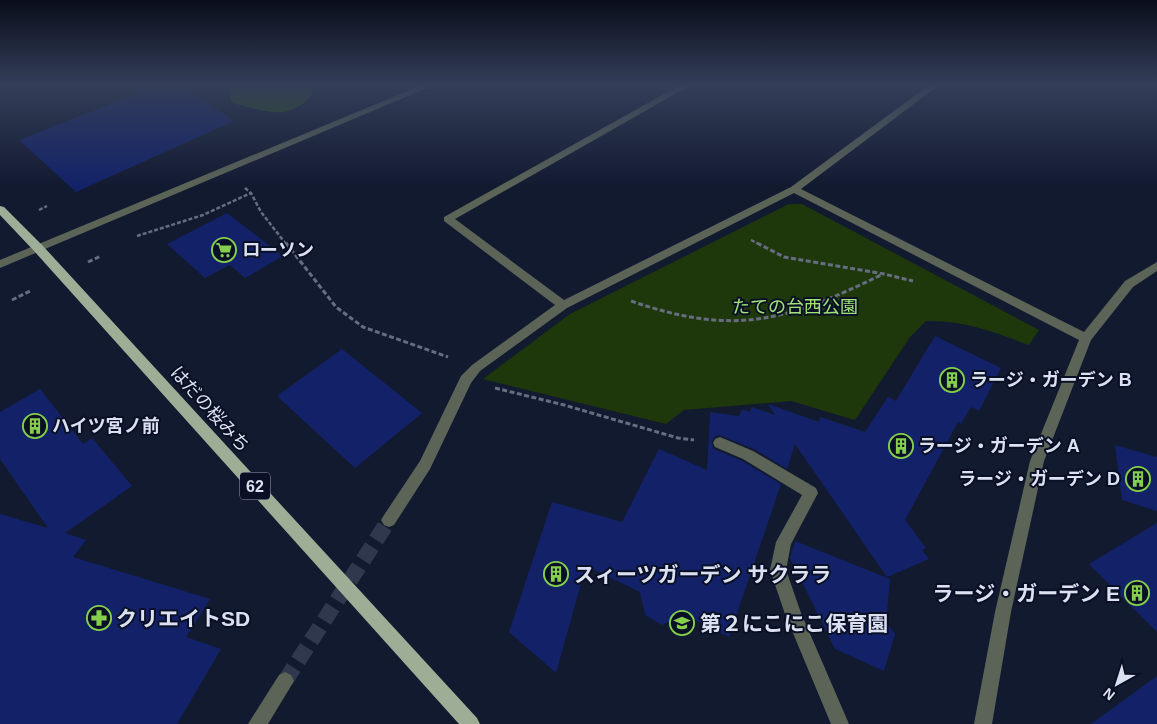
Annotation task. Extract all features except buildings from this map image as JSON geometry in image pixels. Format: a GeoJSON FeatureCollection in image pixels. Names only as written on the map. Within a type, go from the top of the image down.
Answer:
{"type":"FeatureCollection","features":[{"type":"Feature","properties":{"kind":"main road","name":"はだの桜みち"},"geometry":{"type":"LineString","coordinates":[[0,209],[39,249],[471,724]]}},
{"type":"Feature","properties":{"kind":"street"},"geometry":{"type":"LineString","coordinates":[[0,264],[349,119]]}},
{"type":"Feature","properties":{"kind":"street"},"geometry":{"type":"LineString","coordinates":[[563,305],[448,219],[627,119]]}},
{"type":"Feature","properties":{"kind":"street"},"geometry":{"type":"LineString","coordinates":[[390,520],[425,465],[466,380],[476,368],[563,305],[794,190],[890,119]]}},
{"type":"Feature","properties":{"kind":"street"},"geometry":{"type":"LineString","coordinates":[[794,190],[1086,338]]}},
{"type":"Feature","properties":{"kind":"street"},"geometry":{"type":"LineString","coordinates":[[983,724],[1003,612],[1037,461],[1086,338],[1128,284],[1157,266]]}},
{"type":"Feature","properties":{"kind":"street"},"geometry":{"type":"LineString","coordinates":[[720,443],[748,455],[811,493],[784,542],[778,570],[793,614],[840,724]]}},
{"type":"Feature","properties":{"kind":"street"},"geometry":{"type":"LineString","coordinates":[[257,724],[285,681]]}},
{"type":"Feature","properties":{"kind":"path"},"geometry":{"type":"LineString","coordinates":[[135,236],[203,215],[251,193],[261,212],[336,307],[363,327],[476,368]]}},
{"type":"Feature","properties":{"kind":"path"},"geometry":{"type":"LineString","coordinates":[[34,212],[47,206]]}},
{"type":"Feature","properties":{"kind":"path"},"geometry":{"type":"LineString","coordinates":[[752,241],[784,257],[920,282]]}},
{"type":"Feature","properties":{"kind":"path"},"geometry":{"type":"LineString","coordinates":[[87,263],[101,256]]}},
{"type":"Feature","properties":{"kind":"path"},"geometry":{"type":"LineString","coordinates":[[623,298],[685,316],[718,321],[751,322],[817,303],[852,290],[884,274]]}},
{"type":"Feature","properties":{"kind":"path"},"geometry":{"type":"LineString","coordinates":[[12,300],[30,291]]}},
{"type":"Feature","properties":{"kind":"path"},"geometry":{"type":"LineString","coordinates":[[496,388],[564,405],[678,438]]}},
{"type":"Feature","properties":{"kind":"green space","name":"たての台西公園"},"geometry":{"type":"Polygon","coordinates":[[[789,204],[802,204],[1039,330],[1029,345],[991,331],[966,325],[953,322],[926,321],[910,337],[855,420],[791,401],[684,410],[666,424],[483,379],[570,314],[789,204]]]}},
{"type":"Feature","properties":{"kind":"tunnel"},"geometry":{"type":"LineString","coordinates":[[285,681],[389,520]]}},
{"type":"Feature","properties":{"kind":"place","name":"ローソン"},"geometry":{"type":"Point","coordinates":[224,250]}},
{"type":"Feature","properties":{"kind":"place","name":"ラージ・ガーデン B"},"geometry":{"type":"Point","coordinates":[952,380]}},
{"type":"Feature","properties":{"kind":"place","name":"ハイツ宮ノ前"},"geometry":{"type":"Point","coordinates":[35,426]}},
{"type":"Feature","properties":{"kind":"place","name":"ラージ・ガーデン A"},"geometry":{"type":"Point","coordinates":[901,446]}},
{"type":"Feature","properties":{"kind":"place","name":"ラージ・ガーデン D"},"geometry":{"type":"Point","coordinates":[1138,479]}},
{"type":"Feature","properties":{"kind":"place","name":"スィーツガーデン サクララ"},"geometry":{"type":"Point","coordinates":[556,574]}},
{"type":"Feature","properties":{"kind":"place","name":"ラージ・ガーデン E"},"geometry":{"type":"Point","coordinates":[1137,593]}},
{"type":"Feature","properties":{"kind":"place","name":"クリエイトSD"},"geometry":{"type":"Point","coordinates":[99,618]}},
{"type":"Feature","properties":{"kind":"place","name":"第２にこにこ保育園"},"geometry":{"type":"Point","coordinates":[682,623]}}]}
